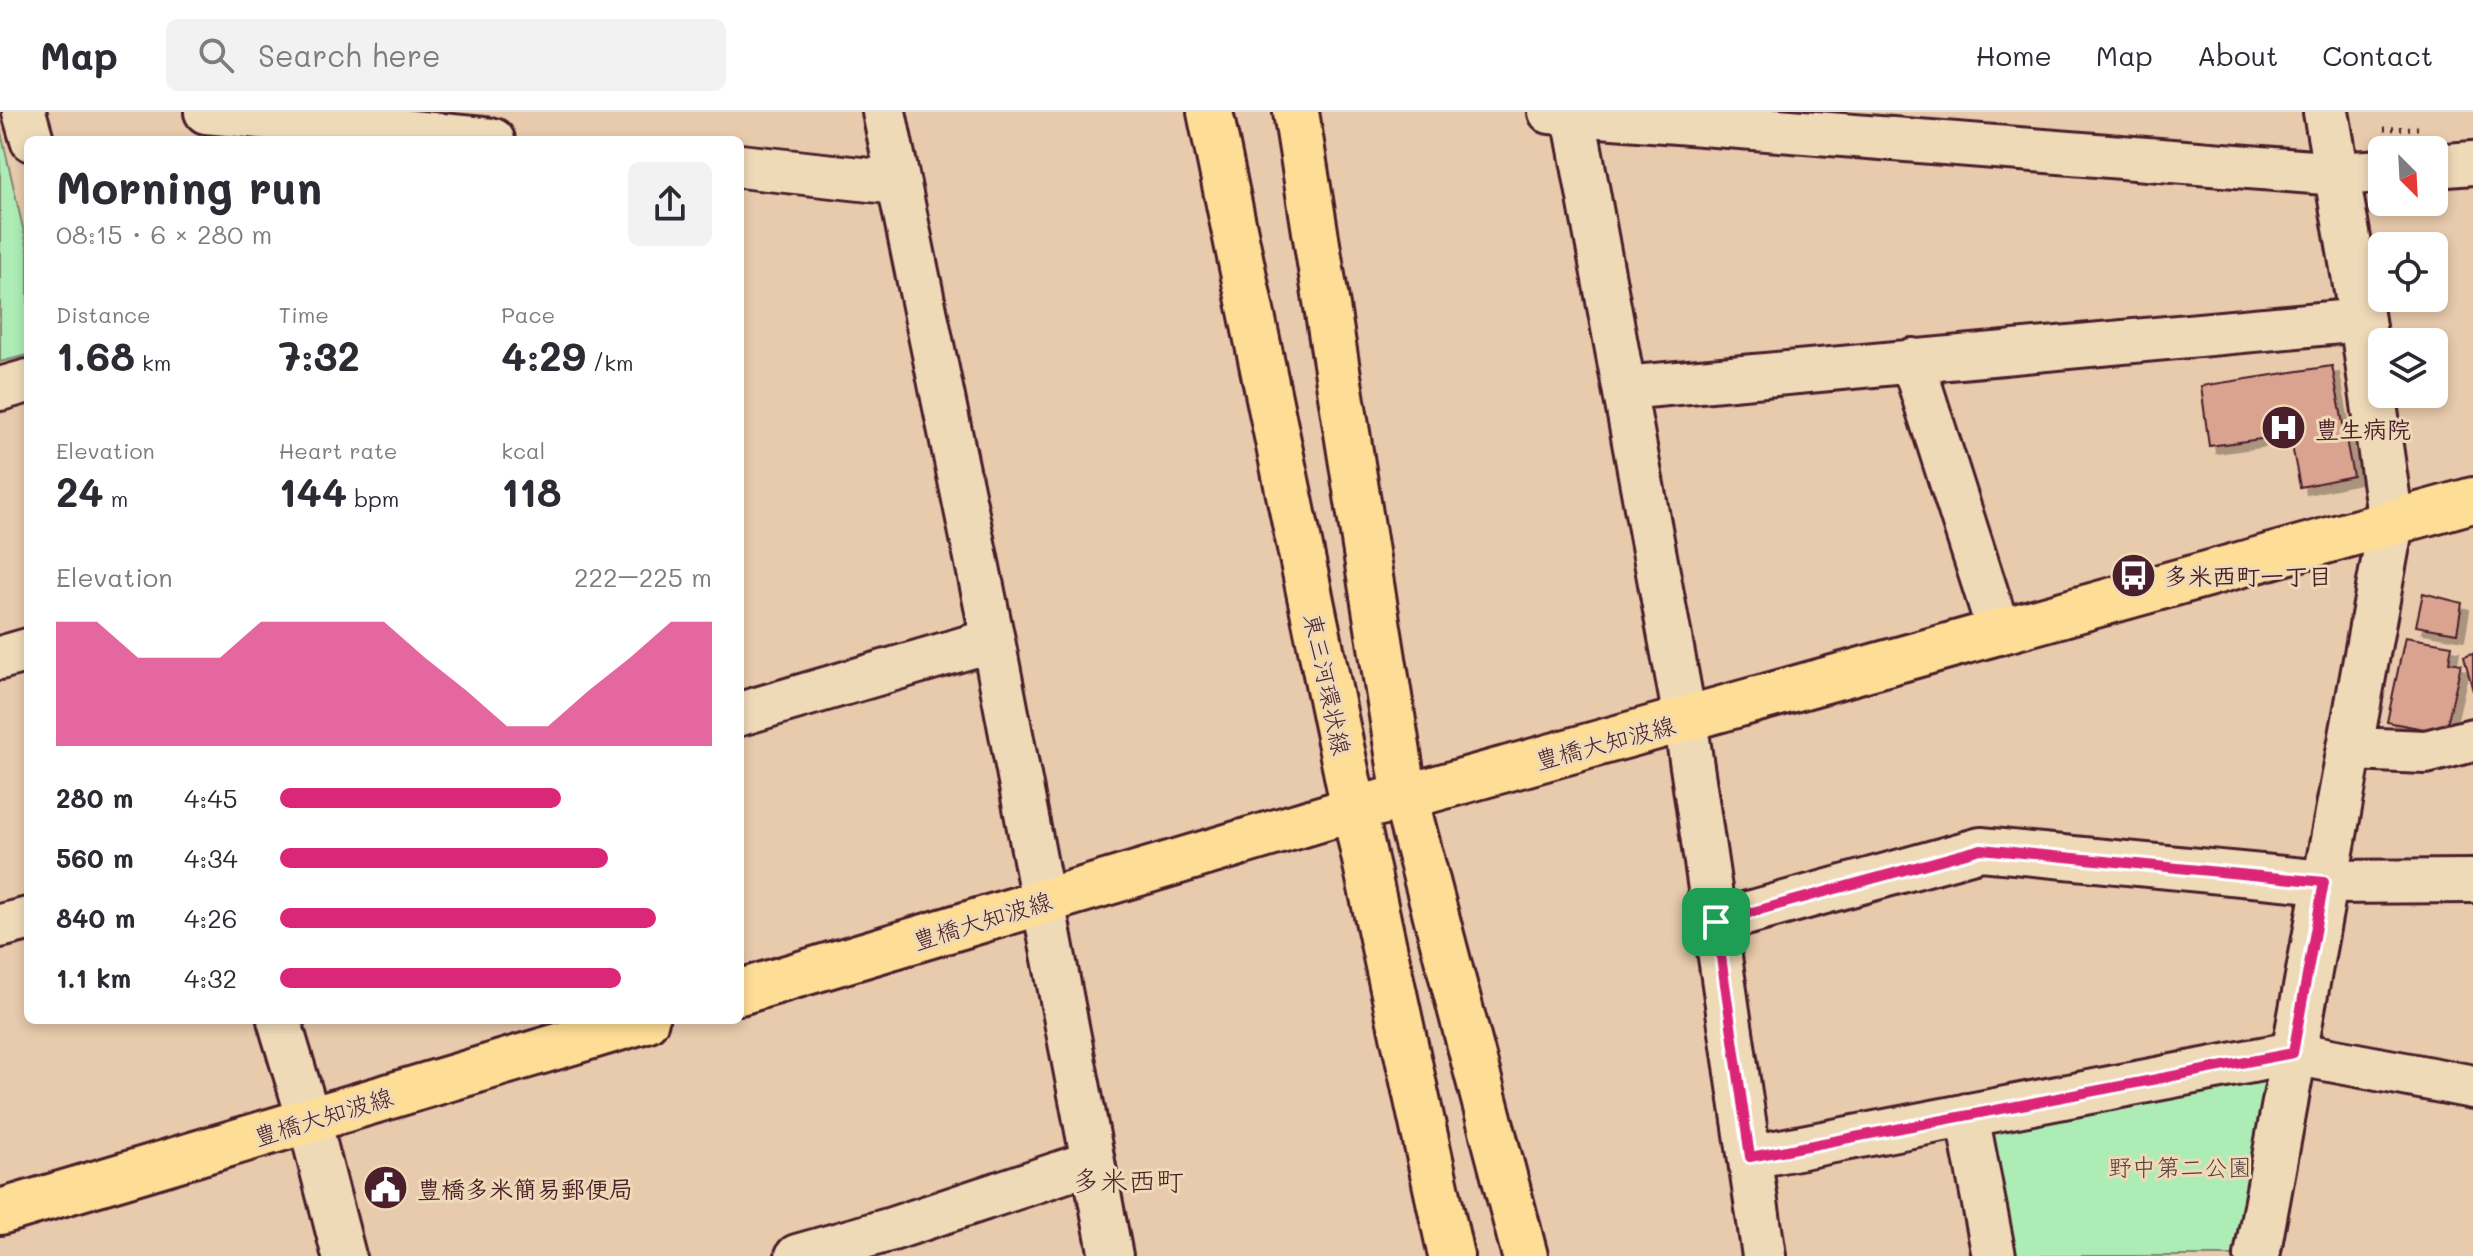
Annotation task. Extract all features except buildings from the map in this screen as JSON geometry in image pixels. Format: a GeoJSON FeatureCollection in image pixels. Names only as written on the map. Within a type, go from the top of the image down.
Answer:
{"type":"FeatureCollection","features":[{"type":"Feature","properties":{"kind":"main road","name":"東三河環状線"},"geometry":{"type":"LineString","coordinates":[[1210,112],[1354,809],[1451,1256]]}},
{"type":"Feature","properties":{"kind":"main road"},"geometry":{"type":"LineString","coordinates":[[1296,112],[1405,797],[1525,1256]]}},
{"type":"Feature","properties":{"kind":"main road","name":"豊橋大知波線"},"geometry":{"type":"LineString","coordinates":[[744,991],[1354,809],[2473,500]]}},
{"type":"Feature","properties":{"kind":"main road","name":"豊橋大知波線"},"geometry":{"type":"LineString","coordinates":[[0,1212],[633,1024]]}},
{"type":"Feature","properties":{"kind":"street"},"geometry":{"type":"LineString","coordinates":[[24,112],[31,136]]}},
{"type":"Feature","properties":{"kind":"street"},"geometry":{"type":"LineString","coordinates":[[206,112],[318,131],[415,136]]}},
{"type":"Feature","properties":{"kind":"street"},"geometry":{"type":"LineString","coordinates":[[884,112],[993,640],[1111,1256]]}},
{"type":"Feature","properties":{"kind":"street"},"geometry":{"type":"LineString","coordinates":[[1764,1256],[1685,719],[1624,388],[1562,114],[2331,143],[2368,163]]}},
{"type":"Feature","properties":{"kind":"street"},"geometry":{"type":"LineString","coordinates":[[2257,1256],[2391,523],[2362,320],[2331,143]]}},
{"type":"Feature","properties":{"kind":"street"},"geometry":{"type":"LineString","coordinates":[[2448,165],[2473,163]]}},
{"type":"Feature","properties":{"kind":"street"},"geometry":{"type":"LineString","coordinates":[[744,166],[898,183]]}},
{"type":"Feature","properties":{"kind":"street"},"geometry":{"type":"LineString","coordinates":[[1624,388],[2362,320]]}},
{"type":"Feature","properties":{"kind":"street"},"geometry":{"type":"LineString","coordinates":[[1912,360],[1999,632]]}},
{"type":"Feature","properties":{"kind":"street"},"geometry":{"type":"LineString","coordinates":[[0,389],[24,382]]}},
{"type":"Feature","properties":{"kind":"street"},"geometry":{"type":"LineString","coordinates":[[744,702],[993,640]]}},
{"type":"Feature","properties":{"kind":"street"},"geometry":{"type":"LineString","coordinates":[[0,658],[24,651]]}},
{"type":"Feature","properties":{"kind":"street"},"geometry":{"type":"LineString","coordinates":[[2352,749],[2426,752],[2473,740]]}},
{"type":"Feature","properties":{"kind":"street"},"geometry":{"type":"LineString","coordinates":[[1716,922],[1981,849],[2324,882],[2473,881]]}},
{"type":"Feature","properties":{"kind":"street"},"geometry":{"type":"LineString","coordinates":[[0,926],[24,920]]}},
{"type":"Feature","properties":{"kind":"street"},"geometry":{"type":"LineString","coordinates":[[280,1024],[344,1256]]}},
{"type":"Feature","properties":{"kind":"street"},"geometry":{"type":"LineString","coordinates":[[1750,1157],[2293,1053],[2473,1087]]}},
{"type":"Feature","properties":{"kind":"street"},"geometry":{"type":"LineString","coordinates":[[1967,1115],[1994,1256]]}},
{"type":"Feature","properties":{"kind":"street"},"geometry":{"type":"LineString","coordinates":[[797,1256],[894,1242],[1093,1162]]}},
{"type":"Feature","properties":{"kind":"green space"},"geometry":{"type":"Polygon","coordinates":[[[0,128],[24,233],[24,356],[0,362],[0,128]]]}},
{"type":"Feature","properties":{"kind":"green space","name":"野中第二公園"},"geometry":{"type":"Polygon","coordinates":[[[2293,1053],[2257,1256],[1994,1256],[1967,1115],[2293,1053]]]}},
{"type":"Feature","properties":{"kind":"place","name":"豊生病院"},"geometry":{"type":"Point","coordinates":[2284,428]}},
{"type":"Feature","properties":{"kind":"place","name":"多米西町一丁目"},"geometry":{"type":"Point","coordinates":[2133,575]}},
{"type":"Feature","properties":{"kind":"place","name":"豊橋多米簡易郵便局"},"geometry":{"type":"Point","coordinates":[386,1188]}},
{"type":"Feature","properties":{"kind":"district","name":"多米西町"},"geometry":{"type":"Point","coordinates":[1128,1180]}},
{"type":"Feature","properties":{"kind":"route"},"geometry":{"type":"LineString","coordinates":[[1981,849],[2324,882],[2293,1053],[1750,1157],[1716,922],[1981,849]]}}]}
